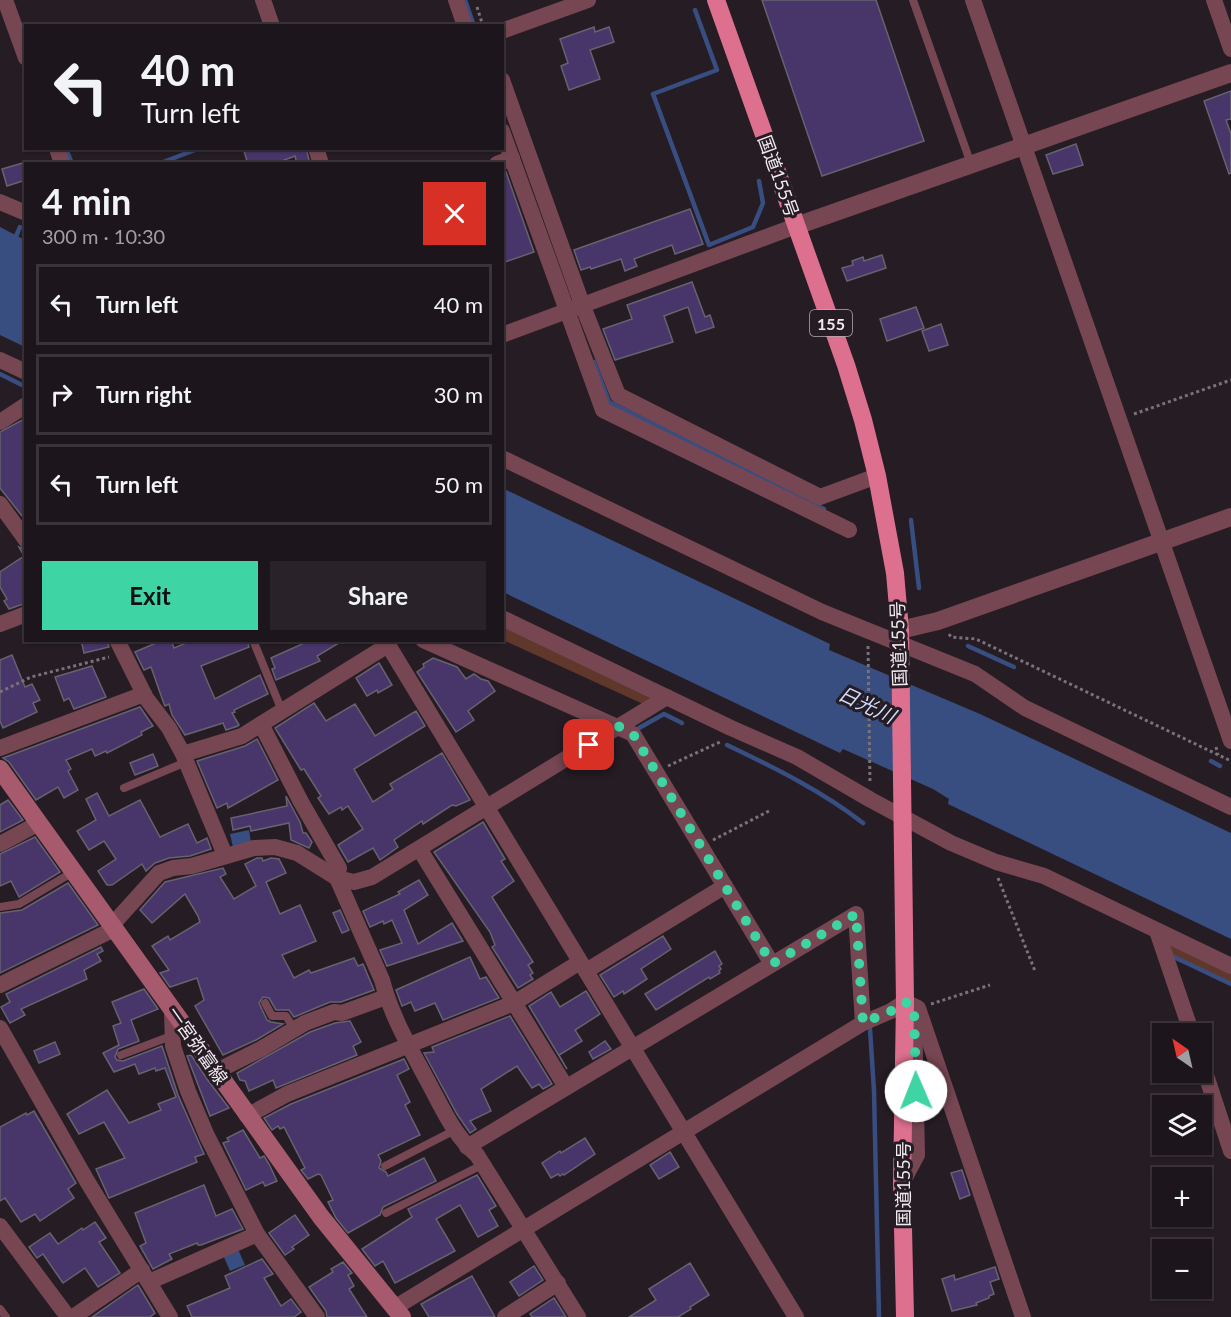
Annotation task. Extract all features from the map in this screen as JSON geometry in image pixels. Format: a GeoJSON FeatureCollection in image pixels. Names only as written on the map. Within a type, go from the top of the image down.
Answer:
{"type":"FeatureCollection","features":[{"type":"Feature","properties":{"kind":"highway","name":"国道155号"},"geometry":{"type":"LineString","coordinates":[[716,0],[846,365],[877,476],[895,573],[900,643],[902,811],[912,1006],[902,1183],[905,1317]]}},
{"type":"Feature","properties":{"kind":"main road","name":"一宮弥富線"},"geometry":{"type":"LineString","coordinates":[[0,769],[321,1217],[398,1312]]}},
{"type":"Feature","properties":{"kind":"street"},"geometry":{"type":"LineString","coordinates":[[5,0],[24,52]]}},
{"type":"Feature","properties":{"kind":"street"},"geometry":{"type":"LineString","coordinates":[[263,0],[271,24]]}},
{"type":"Feature","properties":{"kind":"street"},"geometry":{"type":"LineString","coordinates":[[456,0],[464,24]]}},
{"type":"Feature","properties":{"kind":"street"},"geometry":{"type":"LineString","coordinates":[[504,30],[588,0]]}},
{"type":"Feature","properties":{"kind":"street"},"geometry":{"type":"LineString","coordinates":[[974,0],[1231,741]]}},
{"type":"Feature","properties":{"kind":"street"},"geometry":{"type":"LineString","coordinates":[[1214,0],[1231,49]]}},
{"type":"Feature","properties":{"kind":"street"},"geometry":{"type":"LineString","coordinates":[[504,334],[796,226],[1231,73]]}},
{"type":"Feature","properties":{"kind":"street"},"geometry":{"type":"LineString","coordinates":[[504,86],[582,304],[618,395],[820,497],[877,476]]}},
{"type":"Feature","properties":{"kind":"street"},"geometry":{"type":"LineString","coordinates":[[505,161],[566,310],[603,410],[849,530]]}},
{"type":"Feature","properties":{"kind":"street"},"geometry":{"type":"LineString","coordinates":[[0,202],[24,212]]}},
{"type":"Feature","properties":{"kind":"street"},"geometry":{"type":"LineString","coordinates":[[0,360],[24,371]]}},
{"type":"Feature","properties":{"kind":"street"},"geometry":{"type":"LineString","coordinates":[[0,422],[24,406]]}},
{"type":"Feature","properties":{"kind":"street"},"geometry":{"type":"LineString","coordinates":[[504,459],[822,612],[975,674],[1025,708],[1231,807]]}},
{"type":"Feature","properties":{"kind":"street"},"geometry":{"type":"LineString","coordinates":[[827,519],[843,489]]}},
{"type":"Feature","properties":{"kind":"street"},"geometry":{"type":"LineString","coordinates":[[0,504],[24,537]]}},
{"type":"Feature","properties":{"kind":"street"},"geometry":{"type":"LineString","coordinates":[[900,643],[938,621],[1231,517]]}},
{"type":"Feature","properties":{"kind":"street"},"geometry":{"type":"LineString","coordinates":[[0,624],[24,615]]}},
{"type":"Feature","properties":{"kind":"street"},"geometry":{"type":"LineString","coordinates":[[504,619],[796,757],[902,811],[951,843],[996,862],[1044,876],[1231,966]]}},
{"type":"Feature","properties":{"kind":"street"},"geometry":{"type":"LineString","coordinates":[[428,642],[633,734],[772,964]]}},
{"type":"Feature","properties":{"kind":"street"},"geometry":{"type":"LineString","coordinates":[[184,758],[242,736],[390,643],[583,967],[796,1317]]}},
{"type":"Feature","properties":{"kind":"street"},"geometry":{"type":"LineString","coordinates":[[120,647],[144,694],[170,728],[225,855]]}},
{"type":"Feature","properties":{"kind":"street"},"geometry":{"type":"LineString","coordinates":[[0,748],[144,694]]}},
{"type":"Feature","properties":{"kind":"street"},"geometry":{"type":"LineString","coordinates":[[0,985],[113,927],[159,873],[255,848],[275,848],[297,853],[337,878],[354,882],[372,877],[420,850],[667,697]]}},
{"type":"Feature","properties":{"kind":"street"},"geometry":{"type":"LineString","coordinates":[[261,724],[301,802],[339,868],[337,878],[408,1044],[455,1130],[467,1147],[477,1155],[578,1317]]}},
{"type":"Feature","properties":{"kind":"street"},"geometry":{"type":"LineString","coordinates":[[0,844],[39,823]]}},
{"type":"Feature","properties":{"kind":"street"},"geometry":{"type":"LineString","coordinates":[[420,850],[566,1087]]}},
{"type":"Feature","properties":{"kind":"street"},"geometry":{"type":"LineString","coordinates":[[247,1116],[287,1094],[514,1003],[583,967],[724,886]]}},
{"type":"Feature","properties":{"kind":"street"},"geometry":{"type":"LineString","coordinates":[[467,1147],[856,914],[863,1023]]}},
{"type":"Feature","properties":{"kind":"street"},"geometry":{"type":"LineString","coordinates":[[1157,931],[1188,1023]]}},
{"type":"Feature","properties":{"kind":"street"},"geometry":{"type":"LineString","coordinates":[[217,1071],[294,1029],[333,1012],[342,1013],[386,997]]}},
{"type":"Feature","properties":{"kind":"street"},"geometry":{"type":"LineString","coordinates":[[398,1312],[524,1230],[863,1023],[891,1011],[912,1006],[1023,1317]]}},
{"type":"Feature","properties":{"kind":"street"},"geometry":{"type":"LineString","coordinates":[[172,1009],[173,1046],[188,1091],[207,1136],[257,1234],[317,1317]]}},
{"type":"Feature","properties":{"kind":"street"},"geometry":{"type":"LineString","coordinates":[[0,1028],[87,1182],[170,1317]]}},
{"type":"Feature","properties":{"kind":"street"},"geometry":{"type":"LineString","coordinates":[[1209,1083],[1231,1151]]}},
{"type":"Feature","properties":{"kind":"street"},"geometry":{"type":"LineString","coordinates":[[0,1226],[68,1317]]}},
{"type":"Feature","properties":{"kind":"street"},"geometry":{"type":"LineString","coordinates":[[73,1317],[146,1276],[257,1234]]}},
{"type":"Feature","properties":{"kind":"street"},"geometry":{"type":"LineString","coordinates":[[505,1317],[558,1283]]}},
{"type":"Feature","properties":{"kind":"lane"},"geometry":{"type":"LineString","coordinates":[[914,0],[971,164]]}},
{"type":"Feature","properties":{"kind":"lane"},"geometry":{"type":"LineString","coordinates":[[254,642],[282,711]]}},
{"type":"Feature","properties":{"kind":"lane"},"geometry":{"type":"LineString","coordinates":[[124,788],[184,758]]}},
{"type":"Feature","properties":{"kind":"lane"},"geometry":{"type":"LineString","coordinates":[[0,907],[19,904],[74,872]]}},
{"type":"Feature","properties":{"kind":"lane"},"geometry":{"type":"LineString","coordinates":[[265,1003],[272,1016],[286,1016],[294,1029]]}},
{"type":"Feature","properties":{"kind":"lane"},"geometry":{"type":"LineString","coordinates":[[121,1055],[171,1036]]}},
{"type":"Feature","properties":{"kind":"lane"},"geometry":{"type":"LineString","coordinates":[[385,1166],[455,1130]]}},
{"type":"Feature","properties":{"kind":"lane"},"geometry":{"type":"LineString","coordinates":[[386,1213],[482,1165]]}},
{"type":"Feature","properties":{"kind":"lane"},"geometry":{"type":"LineString","coordinates":[[0,1310],[6,1317]]}},
{"type":"Feature","properties":{"kind":"path"},"geometry":{"type":"LineString","coordinates":[[474,0],[482,24]]}},
{"type":"Feature","properties":{"kind":"path"},"geometry":{"type":"LineString","coordinates":[[1120,418],[1231,380]]}},
{"type":"Feature","properties":{"kind":"path"},"geometry":{"type":"LineString","coordinates":[[868,635],[870,791]]}},
{"type":"Feature","properties":{"kind":"path"},"geometry":{"type":"LineString","coordinates":[[951,638],[976,639],[1231,761]]}},
{"type":"Feature","properties":{"kind":"path"},"geometry":{"type":"LineString","coordinates":[[0,692],[31,677],[120,647]]}},
{"type":"Feature","properties":{"kind":"path"},"geometry":{"type":"LineString","coordinates":[[656,772],[725,739],[731,728]]}},
{"type":"Feature","properties":{"kind":"path"},"geometry":{"type":"LineString","coordinates":[[700,846],[769,811]]}},
{"type":"Feature","properties":{"kind":"path"},"geometry":{"type":"LineString","coordinates":[[997,875],[1035,971]]}},
{"type":"Feature","properties":{"kind":"path"},"geometry":{"type":"LineString","coordinates":[[912,1006],[990,985]]}},
{"type":"Feature","properties":{"kind":"shaded area"},"geometry":{"type":"Polygon","coordinates":[[[504,623],[651,697],[643,704],[504,640],[504,623]]]}},
{"type":"Feature","properties":{"kind":"shaded area"},"geometry":{"type":"Polygon","coordinates":[[[1167,941],[1231,971],[1231,983],[1169,953],[1167,941]]]}},
{"type":"Feature","properties":{"kind":"water"},"geometry":{"type":"Polygon","coordinates":[[[0,227],[24,239],[24,347],[0,335],[0,227]]]}},
{"type":"Feature","properties":{"kind":"water","name":"日光川"},"geometry":{"type":"Polygon","coordinates":[[[504,489],[830,644],[829,650],[980,714],[1231,833],[1231,939],[948,804],[949,799],[933,789],[843,749],[840,753],[504,592],[504,489]]]}},
{"type":"Feature","properties":{"kind":"water"},"geometry":{"type":"Polygon","coordinates":[[[249,830],[251,843],[233,847],[230,834],[249,830]]]}},
{"type":"Feature","properties":{"kind":"water"},"geometry":{"type":"Polygon","coordinates":[[[238,1249],[245,1265],[230,1271],[223,1255],[238,1249]]]}},
{"type":"Feature","properties":{"kind":"building"},"geometry":{"type":"Polygon","coordinates":[[[762,0],[876,0],[924,141],[822,176],[762,0]]]}},
{"type":"Feature","properties":{"kind":"building"},"geometry":{"type":"Polygon","coordinates":[[[594,27],[595,32],[609,27],[614,42],[590,50],[600,79],[569,90],[561,66],[568,63],[560,39],[594,27]]]}},
{"type":"Feature","properties":{"kind":"building"},"geometry":{"type":"Polygon","coordinates":[[[1231,91],[1231,119],[1226,120],[1231,134],[1231,173],[1229,174],[1204,101],[1231,91]]]}},
{"type":"Feature","properties":{"kind":"building"},"geometry":{"type":"Polygon","coordinates":[[[1076,144],[1083,165],[1053,174],[1046,155],[1076,144]]]}},
{"type":"Feature","properties":{"kind":"building"},"geometry":{"type":"Polygon","coordinates":[[[244,150],[306,150],[310,162],[296,162],[295,156],[279,162],[247,162],[244,150]]]}},
{"type":"Feature","properties":{"kind":"building"},"geometry":{"type":"Polygon","coordinates":[[[24,163],[24,181],[7,186],[2,169],[24,163]]]}},
{"type":"Feature","properties":{"kind":"building"},"geometry":{"type":"Polygon","coordinates":[[[504,172],[506,172],[534,252],[504,262],[504,172]]]}},
{"type":"Feature","properties":{"kind":"building"},"geometry":{"type":"Polygon","coordinates":[[[690,209],[703,244],[675,254],[672,245],[634,259],[637,266],[625,271],[621,259],[581,270],[574,250],[690,209]]]}},
{"type":"Feature","properties":{"kind":"building"},"geometry":{"type":"Polygon","coordinates":[[[882,255],[886,268],[847,281],[842,268],[853,265],[852,261],[863,257],[864,261],[882,255]]]}},
{"type":"Feature","properties":{"kind":"building"},"geometry":{"type":"Polygon","coordinates":[[[692,282],[705,317],[710,315],[714,327],[696,333],[688,307],[664,316],[673,342],[615,360],[603,329],[632,319],[627,305],[692,282]]]}},
{"type":"Feature","properties":{"kind":"building"},"geometry":{"type":"Polygon","coordinates":[[[916,307],[924,328],[887,341],[880,319],[916,307]]]}},
{"type":"Feature","properties":{"kind":"building"},"geometry":{"type":"Polygon","coordinates":[[[941,324],[948,345],[929,351],[922,331],[941,324]]]}},
{"type":"Feature","properties":{"kind":"building"},"geometry":{"type":"Polygon","coordinates":[[[24,419],[24,518],[0,488],[0,432],[24,419]]]}},
{"type":"Feature","properties":{"kind":"building"},"geometry":{"type":"Polygon","coordinates":[[[24,556],[24,604],[9,609],[4,601],[7,599],[0,587],[0,572],[24,556]]]}},
{"type":"Feature","properties":{"kind":"building"},"geometry":{"type":"Polygon","coordinates":[[[81,642],[108,642],[109,647],[84,653],[81,642]]]}},
{"type":"Feature","properties":{"kind":"building"},"geometry":{"type":"Polygon","coordinates":[[[158,642],[172,642],[174,648],[188,642],[248,642],[249,647],[201,666],[215,699],[260,675],[268,694],[234,710],[235,712],[232,713],[238,726],[226,730],[223,723],[185,735],[172,715],[169,704],[165,706],[151,667],[144,670],[135,652],[158,642]]]}},
{"type":"Feature","properties":{"kind":"building"},"geometry":{"type":"Polygon","coordinates":[[[307,642],[341,642],[317,656],[320,661],[276,680],[271,658],[307,642]]]}},
{"type":"Feature","properties":{"kind":"building"},"geometry":{"type":"Polygon","coordinates":[[[12,655],[25,687],[32,684],[40,700],[33,703],[37,712],[3,728],[0,721],[0,660],[12,655]]]}},
{"type":"Feature","properties":{"kind":"building"},"geometry":{"type":"Polygon","coordinates":[[[433,658],[457,667],[466,679],[474,674],[488,681],[495,691],[468,711],[474,720],[456,732],[417,672],[424,667],[423,664],[433,658]]]}},
{"type":"Feature","properties":{"kind":"building"},"geometry":{"type":"Polygon","coordinates":[[[379,663],[392,685],[367,696],[356,678],[379,663]]]}},
{"type":"Feature","properties":{"kind":"building"},"geometry":{"type":"Polygon","coordinates":[[[92,666],[106,697],[74,709],[69,698],[64,701],[55,677],[92,666]]]}},
{"type":"Feature","properties":{"kind":"building"},"geometry":{"type":"Polygon","coordinates":[[[314,703],[326,721],[355,704],[375,736],[416,711],[425,726],[354,769],[373,802],[393,789],[390,784],[442,753],[470,800],[456,806],[452,805],[423,824],[422,821],[394,840],[398,847],[380,860],[373,848],[348,862],[338,845],[363,829],[348,806],[329,814],[318,798],[321,796],[304,769],[301,770],[275,728],[314,703]]]}},
{"type":"Feature","properties":{"kind":"building"},"geometry":{"type":"Polygon","coordinates":[[[140,707],[153,726],[141,732],[142,735],[107,753],[106,751],[95,756],[92,749],[66,760],[71,769],[68,771],[78,790],[64,798],[58,787],[36,800],[9,762],[3,758],[140,707]]]}},
{"type":"Feature","properties":{"kind":"building"},"geometry":{"type":"Polygon","coordinates":[[[257,739],[278,780],[228,808],[227,803],[217,808],[197,761],[245,746],[257,739]]]}},
{"type":"Feature","properties":{"kind":"building"},"geometry":{"type":"Polygon","coordinates":[[[153,754],[158,766],[135,775],[130,763],[153,754]]]}},
{"type":"Feature","properties":{"kind":"building"},"geometry":{"type":"Polygon","coordinates":[[[97,793],[109,816],[140,800],[160,837],[188,824],[197,843],[207,838],[211,849],[190,856],[169,858],[155,863],[146,871],[142,864],[112,885],[107,885],[98,871],[116,859],[104,841],[89,850],[77,831],[96,820],[86,799],[97,793]]]}},
{"type":"Feature","properties":{"kind":"building"},"geometry":{"type":"Polygon","coordinates":[[[286,796],[300,822],[303,833],[306,833],[312,842],[309,848],[291,840],[289,823],[251,831],[250,826],[233,830],[231,818],[287,806],[286,796]]]}},
{"type":"Feature","properties":{"kind":"building"},"geometry":{"type":"Polygon","coordinates":[[[8,800],[23,820],[0,832],[0,805],[8,800]]]}},
{"type":"Feature","properties":{"kind":"building"},"geometry":{"type":"Polygon","coordinates":[[[483,822],[505,859],[501,861],[514,881],[492,897],[533,962],[528,965],[533,973],[530,975],[533,979],[518,988],[492,947],[495,945],[490,932],[434,852],[483,822]]]}},
{"type":"Feature","properties":{"kind":"building"},"geometry":{"type":"Polygon","coordinates":[[[35,837],[60,872],[19,897],[11,881],[0,886],[0,854],[35,837]]]}},
{"type":"Feature","properties":{"kind":"building"},"geometry":{"type":"Polygon","coordinates":[[[262,858],[263,861],[271,858],[279,859],[286,873],[266,882],[280,914],[300,905],[316,941],[282,955],[294,978],[309,970],[311,973],[354,958],[358,966],[363,964],[374,990],[341,1002],[330,1002],[294,1017],[289,1010],[276,1010],[269,998],[263,997],[259,1003],[267,1020],[283,1024],[256,1040],[223,1055],[195,1006],[204,1000],[197,978],[170,987],[160,973],[169,970],[152,946],[168,936],[170,940],[200,922],[198,916],[185,894],[152,923],[140,910],[165,882],[223,868],[226,874],[220,877],[234,899],[256,886],[245,864],[262,858]]]}},
{"type":"Feature","properties":{"kind":"building"},"geometry":{"type":"Polygon","coordinates":[[[419,880],[428,895],[404,910],[418,944],[452,923],[463,941],[387,966],[380,950],[402,943],[392,920],[370,927],[363,911],[400,894],[398,892],[419,880]]]}},
{"type":"Feature","properties":{"kind":"building"},"geometry":{"type":"Polygon","coordinates":[[[68,883],[98,925],[0,973],[0,913],[22,910],[68,883]]]}},
{"type":"Feature","properties":{"kind":"building"},"geometry":{"type":"Polygon","coordinates":[[[340,910],[349,930],[342,933],[333,913],[340,910]]]}},
{"type":"Feature","properties":{"kind":"building"},"geometry":{"type":"Polygon","coordinates":[[[663,936],[671,949],[641,969],[647,979],[624,994],[623,991],[614,997],[600,975],[663,936]]]}},
{"type":"Feature","properties":{"kind":"building"},"geometry":{"type":"Polygon","coordinates":[[[101,947],[103,951],[97,954],[101,961],[84,970],[87,979],[21,1009],[25,1015],[10,1023],[1,1007],[10,1002],[6,994],[101,947]]]}},
{"type":"Feature","properties":{"kind":"building"},"geometry":{"type":"Polygon","coordinates":[[[715,951],[722,964],[719,966],[720,973],[710,979],[709,977],[656,1010],[645,994],[715,951]]]}},
{"type":"Feature","properties":{"kind":"building"},"geometry":{"type":"Polygon","coordinates":[[[470,957],[480,979],[486,977],[499,998],[443,1020],[435,1003],[415,1011],[411,1002],[402,1006],[396,990],[470,957]]]}},
{"type":"Feature","properties":{"kind":"building"},"geometry":{"type":"Polygon","coordinates":[[[144,989],[158,1009],[131,1020],[139,1041],[118,1049],[115,1057],[123,1061],[162,1046],[178,1095],[204,1154],[195,1157],[197,1162],[109,1198],[96,1169],[125,1158],[104,1122],[79,1134],[67,1114],[107,1090],[129,1123],[161,1110],[158,1104],[176,1097],[165,1068],[156,1071],[155,1068],[139,1074],[135,1064],[114,1072],[103,1053],[119,1045],[113,1026],[121,1023],[112,1002],[144,989]]]}},
{"type":"Feature","properties":{"kind":"building"},"geometry":{"type":"Polygon","coordinates":[[[586,991],[600,1014],[575,1030],[582,1041],[559,1055],[567,1069],[529,1006],[551,992],[560,1007],[586,991]]]}},
{"type":"Feature","properties":{"kind":"building"},"geometry":{"type":"Polygon","coordinates":[[[510,1016],[552,1084],[543,1089],[539,1084],[532,1088],[517,1066],[481,1089],[491,1111],[470,1121],[476,1129],[470,1133],[424,1053],[434,1052],[432,1047],[510,1016]]]}},
{"type":"Feature","properties":{"kind":"building"},"geometry":{"type":"Polygon","coordinates":[[[350,1021],[361,1042],[353,1046],[357,1055],[276,1088],[273,1080],[249,1091],[245,1081],[240,1080],[237,1073],[310,1032],[335,1023],[350,1021]]]}},
{"type":"Feature","properties":{"kind":"building"},"geometry":{"type":"Polygon","coordinates":[[[605,1041],[611,1049],[593,1059],[589,1052],[605,1041]]]}},
{"type":"Feature","properties":{"kind":"building"},"geometry":{"type":"Polygon","coordinates":[[[55,1042],[60,1054],[39,1063],[34,1051],[55,1042]]]}},
{"type":"Feature","properties":{"kind":"building"},"geometry":{"type":"Polygon","coordinates":[[[191,1055],[229,1108],[210,1116],[187,1056],[191,1055]]]}},
{"type":"Feature","properties":{"kind":"building"},"geometry":{"type":"Polygon","coordinates":[[[404,1059],[409,1069],[397,1075],[410,1102],[405,1105],[420,1135],[378,1155],[381,1161],[379,1168],[388,1176],[424,1158],[436,1181],[383,1207],[380,1215],[348,1233],[336,1218],[328,1202],[333,1200],[321,1175],[318,1174],[308,1179],[301,1170],[305,1168],[284,1127],[280,1129],[278,1126],[272,1130],[264,1118],[291,1104],[404,1059]]]}},
{"type":"Feature","properties":{"kind":"building"},"geometry":{"type":"Polygon","coordinates":[[[34,1111],[76,1183],[68,1189],[74,1198],[40,1221],[35,1214],[21,1222],[5,1198],[0,1201],[0,1127],[34,1111]]]}},
{"type":"Feature","properties":{"kind":"building"},"geometry":{"type":"Polygon","coordinates":[[[243,1130],[260,1158],[264,1156],[277,1181],[265,1186],[263,1182],[246,1190],[223,1143],[229,1141],[227,1138],[243,1130]]]}},
{"type":"Feature","properties":{"kind":"building"},"geometry":{"type":"Polygon","coordinates":[[[585,1138],[595,1154],[564,1175],[558,1174],[551,1178],[542,1163],[585,1138]]]}},
{"type":"Feature","properties":{"kind":"building"},"geometry":{"type":"Polygon","coordinates":[[[670,1152],[679,1167],[659,1179],[650,1165],[670,1152]]]}},
{"type":"Feature","properties":{"kind":"building"},"geometry":{"type":"Polygon","coordinates":[[[962,1170],[970,1195],[960,1199],[951,1173],[962,1170]]]}},
{"type":"Feature","properties":{"kind":"building"},"geometry":{"type":"Polygon","coordinates":[[[477,1175],[496,1206],[489,1210],[498,1226],[478,1237],[460,1205],[436,1219],[455,1251],[395,1283],[383,1261],[375,1266],[362,1249],[412,1217],[408,1209],[477,1175]]]}},
{"type":"Feature","properties":{"kind":"building"},"geometry":{"type":"Polygon","coordinates":[[[204,1185],[216,1216],[232,1209],[243,1229],[169,1254],[172,1259],[153,1269],[140,1246],[146,1243],[135,1213],[204,1185]]]}},
{"type":"Feature","properties":{"kind":"building"},"geometry":{"type":"Polygon","coordinates":[[[295,1215],[309,1235],[285,1255],[269,1233],[295,1215]]]}},
{"type":"Feature","properties":{"kind":"building"},"geometry":{"type":"Polygon","coordinates":[[[95,1222],[106,1238],[99,1242],[120,1273],[98,1287],[85,1268],[63,1283],[43,1254],[37,1258],[29,1247],[50,1233],[58,1244],[95,1222]]]}},
{"type":"Feature","properties":{"kind":"building"},"geometry":{"type":"Polygon","coordinates":[[[262,1259],[273,1274],[264,1278],[281,1306],[291,1299],[301,1312],[294,1317],[192,1317],[187,1306],[230,1288],[225,1276],[262,1259]]]}},
{"type":"Feature","properties":{"kind":"building"},"geometry":{"type":"Polygon","coordinates":[[[343,1262],[352,1273],[348,1275],[354,1286],[349,1289],[367,1317],[327,1317],[326,1311],[309,1287],[333,1272],[331,1269],[343,1262]]]}},
{"type":"Feature","properties":{"kind":"building"},"geometry":{"type":"Polygon","coordinates":[[[690,1263],[709,1295],[678,1317],[629,1317],[656,1300],[649,1289],[690,1263]]]}},
{"type":"Feature","properties":{"kind":"building"},"geometry":{"type":"Polygon","coordinates":[[[534,1266],[543,1280],[519,1296],[510,1282],[534,1266]]]}},
{"type":"Feature","properties":{"kind":"building"},"geometry":{"type":"Polygon","coordinates":[[[995,1267],[999,1279],[990,1282],[994,1294],[976,1303],[977,1305],[952,1311],[942,1279],[954,1275],[955,1280],[995,1267]]]}},
{"type":"Feature","properties":{"kind":"building"},"geometry":{"type":"Polygon","coordinates":[[[472,1276],[495,1317],[429,1317],[421,1304],[472,1276]]]}},
{"type":"Feature","properties":{"kind":"building"},"geometry":{"type":"Polygon","coordinates":[[[138,1285],[155,1313],[150,1317],[92,1317],[138,1285]]]}},
{"type":"Feature","properties":{"kind":"building"},"geometry":{"type":"Polygon","coordinates":[[[554,1298],[566,1317],[532,1317],[530,1314],[554,1298]]]}},
{"type":"Feature","properties":{"kind":"waterway"},"geometry":{"type":"LineString","coordinates":[[465,0],[473,24]]}},
{"type":"Feature","properties":{"kind":"waterway"},"geometry":{"type":"LineString","coordinates":[[695,10],[717,70],[653,94],[709,245],[753,227],[763,203],[759,181]]}},
{"type":"Feature","properties":{"kind":"waterway"},"geometry":{"type":"LineString","coordinates":[[67,150],[71,162]]}},
{"type":"Feature","properties":{"kind":"waterway"},"geometry":{"type":"LineString","coordinates":[[163,162],[195,150]]}},
{"type":"Feature","properties":{"kind":"waterway"},"geometry":{"type":"LineString","coordinates":[[14,241],[20,227]]}},
{"type":"Feature","properties":{"kind":"waterway"},"geometry":{"type":"LineString","coordinates":[[594,362],[609,402],[824,509]]}},
{"type":"Feature","properties":{"kind":"waterway"},"geometry":{"type":"LineString","coordinates":[[0,374],[24,386]]}},
{"type":"Feature","properties":{"kind":"waterway"},"geometry":{"type":"LineString","coordinates":[[911,520],[919,588]]}},
{"type":"Feature","properties":{"kind":"waterway"},"geometry":{"type":"LineString","coordinates":[[968,646],[1014,667]]}},
{"type":"Feature","properties":{"kind":"waterway"},"geometry":{"type":"LineString","coordinates":[[639,728],[664,714],[682,723]]}},
{"type":"Feature","properties":{"kind":"waterway"},"geometry":{"type":"LineString","coordinates":[[727,745],[814,790],[863,823]]}},
{"type":"Feature","properties":{"kind":"waterway"},"geometry":{"type":"LineString","coordinates":[[1211,761],[1220,766]]}},
{"type":"Feature","properties":{"kind":"waterway"},"geometry":{"type":"LineString","coordinates":[[1174,957],[1231,984]]}},
{"type":"Feature","properties":{"kind":"waterway"},"geometry":{"type":"LineString","coordinates":[[870,1029],[874,1091],[879,1317]]}},
{"type":"Feature","properties":{"kind":"route"},"geometry":{"type":"LineString","coordinates":[[589,745],[618,726],[633,734],[772,964],[856,914],[863,1023],[905,1002],[914,1007],[916,1091]]}}]}
